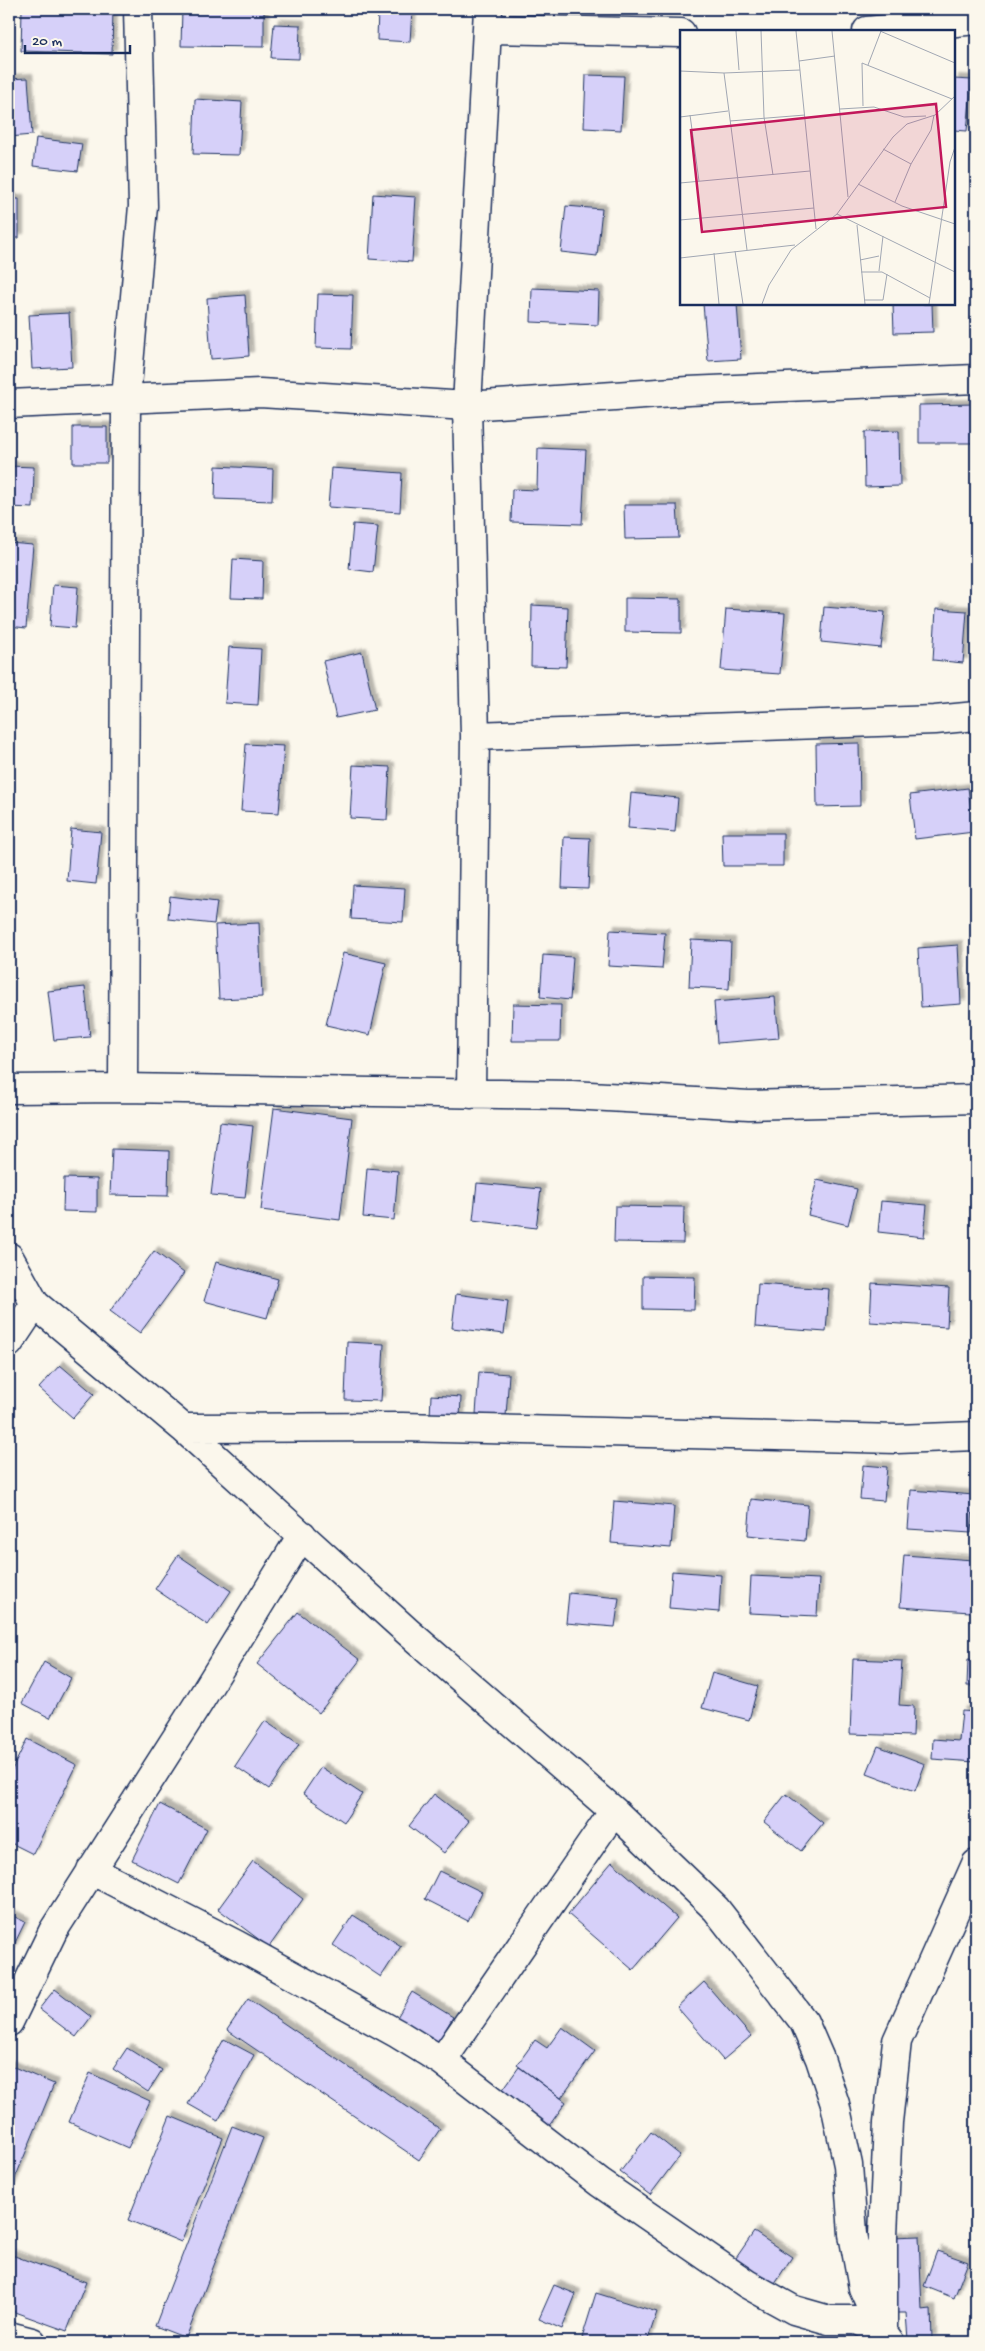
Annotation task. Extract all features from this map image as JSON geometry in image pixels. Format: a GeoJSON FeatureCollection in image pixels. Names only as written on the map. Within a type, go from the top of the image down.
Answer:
{"type":"FeatureCollection","features":[{"type":"Feature","properties":{"kind":"street"},"geometry":{"type":"LineString","coordinates":[[123,1088],[126,398],[143,206],[138,9]]}},
{"type":"Feature","properties":{"kind":"street"},"geometry":{"type":"LineString","coordinates":[[470,1094],[475,736],[467,406],[488,19],[680,33]]}},
{"type":"Feature","properties":{"kind":"street"},"geometry":{"type":"LineString","coordinates":[[877,30],[976,20]]}},
{"type":"Feature","properties":{"kind":"street"},"geometry":{"type":"LineString","coordinates":[[9,404],[260,393],[467,406],[688,391],[976,379]]}},
{"type":"Feature","properties":{"kind":"street"},"geometry":{"type":"LineString","coordinates":[[475,736],[935,720],[976,716]]}},
{"type":"Feature","properties":{"kind":"street"},"geometry":{"type":"LineString","coordinates":[[9,1089],[123,1088],[572,1095],[749,1105],[976,1099]]}},
{"type":"Feature","properties":{"kind":"street"},"geometry":{"type":"LineString","coordinates":[[9,1257],[35,1304],[184,1428],[408,1632],[614,1811],[716,1909],[804,2022],[835,2104],[848,2165],[853,2234],[863,2288],[887,2337]]}},
{"type":"Feature","properties":{"kind":"street"},"geometry":{"type":"LineString","coordinates":[[9,1343],[35,1304]]}},
{"type":"Feature","properties":{"kind":"street"},"geometry":{"type":"LineString","coordinates":[[184,1428],[402,1427],[896,1439],[976,1436]]}},
{"type":"Feature","properties":{"kind":"street"},"geometry":{"type":"LineString","coordinates":[[9,2022],[53,1930],[198,1704],[302,1535]]}},
{"type":"Feature","properties":{"kind":"street"},"geometry":{"type":"LineString","coordinates":[[442,2061],[614,1811]]}},
{"type":"Feature","properties":{"kind":"street"},"geometry":{"type":"LineString","coordinates":[[887,2337],[883,2235],[888,2122],[897,2041],[976,1864]]}},
{"type":"Feature","properties":{"kind":"street"},"geometry":{"type":"LineString","coordinates":[[92,1870],[237,1945],[398,2034],[442,2061],[600,2183],[747,2284],[794,2310],[829,2320],[857,2320],[887,2337]]}},
{"type":"Feature","properties":{"kind":"street"},"geometry":{"type":"LineString","coordinates":[[9,2336],[32,2342]]}},
{"type":"Feature","properties":{"kind":"building"},"geometry":{"type":"Polygon","coordinates":[[[22,9],[113,9],[112,54],[21,51],[22,9]]]}},
{"type":"Feature","properties":{"kind":"building"},"geometry":{"type":"Polygon","coordinates":[[[182,9],[264,10],[264,47],[181,46],[182,9]]]}},
{"type":"Feature","properties":{"kind":"building"},"geometry":{"type":"Polygon","coordinates":[[[378,9],[412,9],[410,42],[377,40],[378,9]]]}},
{"type":"Feature","properties":{"kind":"building"},"geometry":{"type":"Polygon","coordinates":[[[274,24],[300,25],[299,59],[271,58],[274,24]]]}},
{"type":"Feature","properties":{"kind":"building"},"geometry":{"type":"Polygon","coordinates":[[[586,75],[624,76],[621,130],[584,128],[586,75]]]}},
{"type":"Feature","properties":{"kind":"building"},"geometry":{"type":"Polygon","coordinates":[[[28,78],[32,135],[9,137],[9,79],[28,78]]]}},
{"type":"Feature","properties":{"kind":"building"},"geometry":{"type":"Polygon","coordinates":[[[955,79],[972,80],[967,131],[955,130],[955,79]]]}},
{"type":"Feature","properties":{"kind":"building"},"geometry":{"type":"Polygon","coordinates":[[[195,99],[242,102],[239,155],[193,154],[195,99]]]}},
{"type":"Feature","properties":{"kind":"building"},"geometry":{"type":"Polygon","coordinates":[[[36,138],[82,144],[78,171],[33,166],[36,138]]]}},
{"type":"Feature","properties":{"kind":"building"},"geometry":{"type":"Polygon","coordinates":[[[373,194],[416,197],[412,262],[369,259],[373,194]]]}},
{"type":"Feature","properties":{"kind":"building"},"geometry":{"type":"Polygon","coordinates":[[[9,199],[19,199],[19,238],[9,238],[9,199]]]}},
{"type":"Feature","properties":{"kind":"building"},"geometry":{"type":"Polygon","coordinates":[[[566,206],[602,209],[597,256],[561,252],[566,206]]]}},
{"type":"Feature","properties":{"kind":"building"},"geometry":{"type":"Polygon","coordinates":[[[532,288],[599,291],[598,325],[531,322],[532,288]]]}},
{"type":"Feature","properties":{"kind":"building"},"geometry":{"type":"Polygon","coordinates":[[[318,294],[353,295],[351,349],[316,348],[318,294]]]}},
{"type":"Feature","properties":{"kind":"building"},"geometry":{"type":"Polygon","coordinates":[[[245,295],[249,356],[211,359],[207,298],[245,295]]]}},
{"type":"Feature","properties":{"kind":"building"},"geometry":{"type":"Polygon","coordinates":[[[703,305],[737,305],[741,359],[708,361],[703,305]]]}},
{"type":"Feature","properties":{"kind":"building"},"geometry":{"type":"Polygon","coordinates":[[[893,305],[932,305],[933,332],[894,333],[893,305]]]}},
{"type":"Feature","properties":{"kind":"building"},"geometry":{"type":"Polygon","coordinates":[[[69,313],[72,367],[32,369],[29,315],[69,313]]]}},
{"type":"Feature","properties":{"kind":"building"},"geometry":{"type":"Polygon","coordinates":[[[976,404],[976,443],[919,443],[919,405],[976,404]]]}},
{"type":"Feature","properties":{"kind":"building"},"geometry":{"type":"Polygon","coordinates":[[[73,427],[107,427],[107,463],[73,463],[73,427]]]}},
{"type":"Feature","properties":{"kind":"building"},"geometry":{"type":"Polygon","coordinates":[[[899,431],[900,486],[865,487],[864,432],[899,431]]]}},
{"type":"Feature","properties":{"kind":"building"},"geometry":{"type":"Polygon","coordinates":[[[538,448],[586,450],[582,524],[511,522],[512,489],[537,490],[538,448]]]}},
{"type":"Feature","properties":{"kind":"building"},"geometry":{"type":"Polygon","coordinates":[[[9,466],[34,467],[33,508],[9,507],[9,466]]]}},
{"type":"Feature","properties":{"kind":"building"},"geometry":{"type":"Polygon","coordinates":[[[216,466],[273,469],[272,501],[215,499],[216,466]]]}},
{"type":"Feature","properties":{"kind":"building"},"geometry":{"type":"Polygon","coordinates":[[[331,468],[402,473],[400,512],[328,507],[331,468]]]}},
{"type":"Feature","properties":{"kind":"building"},"geometry":{"type":"Polygon","coordinates":[[[624,505],[677,505],[679,538],[625,539],[624,505]]]}},
{"type":"Feature","properties":{"kind":"building"},"geometry":{"type":"Polygon","coordinates":[[[353,524],[378,526],[373,572],[349,569],[353,524]]]}},
{"type":"Feature","properties":{"kind":"building"},"geometry":{"type":"Polygon","coordinates":[[[9,543],[33,545],[26,628],[9,626],[9,543]]]}},
{"type":"Feature","properties":{"kind":"building"},"geometry":{"type":"Polygon","coordinates":[[[233,559],[263,561],[262,599],[231,598],[233,559]]]}},
{"type":"Feature","properties":{"kind":"building"},"geometry":{"type":"Polygon","coordinates":[[[53,585],[78,587],[75,628],[50,626],[53,585]]]}},
{"type":"Feature","properties":{"kind":"building"},"geometry":{"type":"Polygon","coordinates":[[[625,598],[681,599],[681,633],[625,632],[625,598]]]}},
{"type":"Feature","properties":{"kind":"building"},"geometry":{"type":"Polygon","coordinates":[[[532,605],[568,607],[566,667],[531,666],[532,605]]]}},
{"type":"Feature","properties":{"kind":"building"},"geometry":{"type":"Polygon","coordinates":[[[824,607],[885,612],[881,648],[821,642],[824,607]]]}},
{"type":"Feature","properties":{"kind":"building"},"geometry":{"type":"Polygon","coordinates":[[[726,609],[785,613],[780,674],[721,670],[726,609]]]}},
{"type":"Feature","properties":{"kind":"building"},"geometry":{"type":"Polygon","coordinates":[[[936,609],[967,611],[963,663],[933,660],[936,609]]]}},
{"type":"Feature","properties":{"kind":"building"},"geometry":{"type":"Polygon","coordinates":[[[229,647],[261,649],[258,705],[225,703],[229,647]]]}},
{"type":"Feature","properties":{"kind":"building"},"geometry":{"type":"Polygon","coordinates":[[[362,652],[375,710],[336,718],[323,661],[362,652]]]}},
{"type":"Feature","properties":{"kind":"building"},"geometry":{"type":"Polygon","coordinates":[[[859,743],[860,806],[817,807],[816,744],[859,743]]]}},
{"type":"Feature","properties":{"kind":"building"},"geometry":{"type":"Polygon","coordinates":[[[246,744],[284,746],[279,813],[241,811],[246,744]]]}},
{"type":"Feature","properties":{"kind":"building"},"geometry":{"type":"Polygon","coordinates":[[[353,765],[390,767],[387,820],[350,818],[353,765]]]}},
{"type":"Feature","properties":{"kind":"building"},"geometry":{"type":"Polygon","coordinates":[[[968,788],[974,832],[915,839],[910,795],[968,788]]]}},
{"type":"Feature","properties":{"kind":"building"},"geometry":{"type":"Polygon","coordinates":[[[631,793],[678,798],[675,832],[628,828],[631,793]]]}},
{"type":"Feature","properties":{"kind":"building"},"geometry":{"type":"Polygon","coordinates":[[[71,829],[101,832],[96,884],[67,881],[71,829]]]}},
{"type":"Feature","properties":{"kind":"building"},"geometry":{"type":"Polygon","coordinates":[[[722,833],[783,833],[783,866],[723,866],[722,833]]]}},
{"type":"Feature","properties":{"kind":"building"},"geometry":{"type":"Polygon","coordinates":[[[564,837],[590,838],[588,889],[562,888],[564,837]]]}},
{"type":"Feature","properties":{"kind":"building"},"geometry":{"type":"Polygon","coordinates":[[[353,885],[405,888],[403,922],[351,919],[353,885]]]}},
{"type":"Feature","properties":{"kind":"building"},"geometry":{"type":"Polygon","coordinates":[[[170,896],[217,902],[214,924],[168,919],[170,896]]]}},
{"type":"Feature","properties":{"kind":"building"},"geometry":{"type":"Polygon","coordinates":[[[259,923],[262,997],[219,999],[215,925],[259,923]]]}},
{"type":"Feature","properties":{"kind":"building"},"geometry":{"type":"Polygon","coordinates":[[[610,930],[665,933],[662,969],[608,966],[610,930]]]}},
{"type":"Feature","properties":{"kind":"building"},"geometry":{"type":"Polygon","coordinates":[[[691,940],[731,942],[729,989],[689,987],[691,940]]]}},
{"type":"Feature","properties":{"kind":"building"},"geometry":{"type":"Polygon","coordinates":[[[958,945],[961,1004],[921,1007],[918,948],[958,945]]]}},
{"type":"Feature","properties":{"kind":"building"},"geometry":{"type":"Polygon","coordinates":[[[343,953],[386,963],[370,1035],[326,1025],[343,953]]]}},
{"type":"Feature","properties":{"kind":"building"},"geometry":{"type":"Polygon","coordinates":[[[543,955],[573,957],[570,1000],[540,997],[543,955]]]}},
{"type":"Feature","properties":{"kind":"building"},"geometry":{"type":"Polygon","coordinates":[[[85,987],[90,1037],[54,1040],[48,991],[85,987]]]}},
{"type":"Feature","properties":{"kind":"building"},"geometry":{"type":"Polygon","coordinates":[[[775,997],[779,1038],[717,1043],[714,1002],[775,997]]]}},
{"type":"Feature","properties":{"kind":"building"},"geometry":{"type":"Polygon","coordinates":[[[513,1004],[561,1005],[560,1041],[512,1041],[513,1004]]]}},
{"type":"Feature","properties":{"kind":"building"},"geometry":{"type":"Polygon","coordinates":[[[274,1108],[352,1118],[340,1220],[261,1210],[274,1108]]]}},
{"type":"Feature","properties":{"kind":"building"},"geometry":{"type":"Polygon","coordinates":[[[220,1122],[253,1126],[245,1198],[211,1195],[220,1122]]]}},
{"type":"Feature","properties":{"kind":"building"},"geometry":{"type":"Polygon","coordinates":[[[112,1149],[169,1151],[168,1196],[110,1195],[112,1149]]]}},
{"type":"Feature","properties":{"kind":"building"},"geometry":{"type":"Polygon","coordinates":[[[367,1168],[398,1171],[394,1220],[363,1217],[367,1168]]]}},
{"type":"Feature","properties":{"kind":"building"},"geometry":{"type":"Polygon","coordinates":[[[64,1178],[97,1179],[97,1212],[63,1211],[64,1178]]]}},
{"type":"Feature","properties":{"kind":"building"},"geometry":{"type":"Polygon","coordinates":[[[817,1180],[857,1189],[848,1225],[808,1215],[817,1180]]]}},
{"type":"Feature","properties":{"kind":"building"},"geometry":{"type":"Polygon","coordinates":[[[477,1183],[541,1189],[536,1228],[473,1220],[477,1183]]]}},
{"type":"Feature","properties":{"kind":"building"},"geometry":{"type":"Polygon","coordinates":[[[881,1201],[927,1205],[924,1237],[878,1232],[881,1201]]]}},
{"type":"Feature","properties":{"kind":"building"},"geometry":{"type":"Polygon","coordinates":[[[615,1206],[684,1207],[683,1243],[614,1242],[615,1206]]]}},
{"type":"Feature","properties":{"kind":"building"},"geometry":{"type":"Polygon","coordinates":[[[154,1251],[184,1273],[140,1333],[110,1311],[154,1251]]]}},
{"type":"Feature","properties":{"kind":"building"},"geometry":{"type":"Polygon","coordinates":[[[216,1262],[278,1279],[267,1318],[204,1301],[216,1262]]]}},
{"type":"Feature","properties":{"kind":"building"},"geometry":{"type":"Polygon","coordinates":[[[643,1276],[695,1277],[694,1310],[643,1309],[643,1276]]]}},
{"type":"Feature","properties":{"kind":"building"},"geometry":{"type":"Polygon","coordinates":[[[872,1283],[949,1288],[947,1327],[870,1322],[872,1283]]]}},
{"type":"Feature","properties":{"kind":"building"},"geometry":{"type":"Polygon","coordinates":[[[758,1284],[829,1289],[826,1332],[755,1327],[758,1284]]]}},
{"type":"Feature","properties":{"kind":"building"},"geometry":{"type":"Polygon","coordinates":[[[456,1294],[508,1301],[504,1334],[452,1328],[456,1294]]]}},
{"type":"Feature","properties":{"kind":"building"},"geometry":{"type":"Polygon","coordinates":[[[347,1342],[384,1344],[381,1401],[345,1400],[347,1342]]]}},
{"type":"Feature","properties":{"kind":"building"},"geometry":{"type":"Polygon","coordinates":[[[60,1365],[94,1394],[73,1418],[39,1388],[60,1365]]]}},
{"type":"Feature","properties":{"kind":"building"},"geometry":{"type":"Polygon","coordinates":[[[479,1372],[509,1374],[506,1416],[476,1414],[479,1372]]]}},
{"type":"Feature","properties":{"kind":"building"},"geometry":{"type":"Polygon","coordinates":[[[431,1395],[461,1397],[460,1419],[430,1417],[431,1395]]]}},
{"type":"Feature","properties":{"kind":"building"},"geometry":{"type":"Polygon","coordinates":[[[863,1465],[887,1467],[884,1501],[860,1499],[863,1465]]]}},
{"type":"Feature","properties":{"kind":"building"},"geometry":{"type":"Polygon","coordinates":[[[911,1490],[974,1495],[971,1533],[908,1529],[911,1490]]]}},
{"type":"Feature","properties":{"kind":"building"},"geometry":{"type":"Polygon","coordinates":[[[751,1499],[808,1505],[805,1541],[748,1535],[751,1499]]]}},
{"type":"Feature","properties":{"kind":"building"},"geometry":{"type":"Polygon","coordinates":[[[614,1501],[674,1506],[671,1548],[611,1543],[614,1501]]]}},
{"type":"Feature","properties":{"kind":"building"},"geometry":{"type":"Polygon","coordinates":[[[178,1555],[231,1591],[208,1625],[155,1589],[178,1555]]]}},
{"type":"Feature","properties":{"kind":"building"},"geometry":{"type":"Polygon","coordinates":[[[904,1555],[973,1560],[970,1612],[900,1607],[904,1555]]]}},
{"type":"Feature","properties":{"kind":"building"},"geometry":{"type":"Polygon","coordinates":[[[672,1571],[721,1575],[719,1612],[669,1608],[672,1571]]]}},
{"type":"Feature","properties":{"kind":"building"},"geometry":{"type":"Polygon","coordinates":[[[751,1576],[819,1579],[817,1616],[749,1613],[751,1576]]]}},
{"type":"Feature","properties":{"kind":"building"},"geometry":{"type":"Polygon","coordinates":[[[569,1593],[619,1598],[615,1627],[566,1623],[569,1593]]]}},
{"type":"Feature","properties":{"kind":"building"},"geometry":{"type":"Polygon","coordinates":[[[298,1612],[360,1660],[319,1713],[257,1664],[298,1612]]]}},
{"type":"Feature","properties":{"kind":"building"},"geometry":{"type":"Polygon","coordinates":[[[853,1659],[902,1661],[899,1705],[914,1706],[913,1736],[850,1734],[853,1659]]]}},
{"type":"Feature","properties":{"kind":"building"},"geometry":{"type":"Polygon","coordinates":[[[968,1659],[976,1660],[976,1686],[967,1686],[968,1659]]]}},
{"type":"Feature","properties":{"kind":"building"},"geometry":{"type":"Polygon","coordinates":[[[44,1662],[71,1678],[50,1718],[22,1703],[44,1662]]]}},
{"type":"Feature","properties":{"kind":"building"},"geometry":{"type":"Polygon","coordinates":[[[712,1673],[758,1686],[749,1720],[702,1708],[712,1673]]]}},
{"type":"Feature","properties":{"kind":"building"},"geometry":{"type":"Polygon","coordinates":[[[962,1711],[976,1712],[976,1762],[932,1759],[933,1739],[959,1741],[962,1711]]]}},
{"type":"Feature","properties":{"kind":"building"},"geometry":{"type":"Polygon","coordinates":[[[265,1721],[299,1744],[269,1789],[235,1766],[265,1721]]]}},
{"type":"Feature","properties":{"kind":"building"},"geometry":{"type":"Polygon","coordinates":[[[27,1739],[77,1765],[33,1854],[9,1842],[9,1776],[27,1739]]]}},
{"type":"Feature","properties":{"kind":"building"},"geometry":{"type":"Polygon","coordinates":[[[878,1746],[925,1764],[915,1791],[867,1773],[878,1746]]]}},
{"type":"Feature","properties":{"kind":"building"},"geometry":{"type":"Polygon","coordinates":[[[321,1767],[362,1794],[344,1822],[303,1794],[321,1767]]]}},
{"type":"Feature","properties":{"kind":"building"},"geometry":{"type":"Polygon","coordinates":[[[434,1794],[469,1821],[444,1853],[409,1826],[434,1794]]]}},
{"type":"Feature","properties":{"kind":"building"},"geometry":{"type":"Polygon","coordinates":[[[786,1794],[823,1823],[801,1851],[764,1822],[786,1794]]]}},
{"type":"Feature","properties":{"kind":"building"},"geometry":{"type":"Polygon","coordinates":[[[160,1804],[207,1829],[179,1884],[132,1860],[160,1804]]]}},
{"type":"Feature","properties":{"kind":"building"},"geometry":{"type":"Polygon","coordinates":[[[253,1861],[303,1899],[269,1947],[218,1909],[253,1861]]]}},
{"type":"Feature","properties":{"kind":"building"},"geometry":{"type":"Polygon","coordinates":[[[612,1862],[677,1918],[633,1970],[568,1914],[612,1862]]]}},
{"type":"Feature","properties":{"kind":"building"},"geometry":{"type":"Polygon","coordinates":[[[439,1871],[482,1892],[468,1921],[425,1899],[439,1871]]]}},
{"type":"Feature","properties":{"kind":"building"},"geometry":{"type":"Polygon","coordinates":[[[9,1914],[25,1922],[9,1955],[9,1914]]]}},
{"type":"Feature","properties":{"kind":"building"},"geometry":{"type":"Polygon","coordinates":[[[353,1915],[401,1946],[381,1977],[333,1945],[353,1915]]]}},
{"type":"Feature","properties":{"kind":"building"},"geometry":{"type":"Polygon","coordinates":[[[704,1982],[751,2036],[723,2060],[677,2007],[704,1982]]]}},
{"type":"Feature","properties":{"kind":"building"},"geometry":{"type":"Polygon","coordinates":[[[55,1989],[91,2017],[76,2037],[39,2009],[55,1989]]]}},
{"type":"Feature","properties":{"kind":"building"},"geometry":{"type":"Polygon","coordinates":[[[412,1992],[453,2017],[434,2049],[393,2024],[412,1992]]]}},
{"type":"Feature","properties":{"kind":"building"},"geometry":{"type":"Polygon","coordinates":[[[248,1999],[440,2129],[419,2160],[227,2030],[248,1999]]]}},
{"type":"Feature","properties":{"kind":"building"},"geometry":{"type":"Polygon","coordinates":[[[562,2027],[595,2051],[561,2098],[517,2065],[535,2040],[547,2048],[562,2027]]]}},
{"type":"Feature","properties":{"kind":"building"},"geometry":{"type":"Polygon","coordinates":[[[224,2039],[254,2055],[218,2121],[188,2104],[224,2039]]]}},
{"type":"Feature","properties":{"kind":"building"},"geometry":{"type":"Polygon","coordinates":[[[127,2048],[162,2070],[148,2092],[113,2069],[127,2048]]]}},
{"type":"Feature","properties":{"kind":"building"},"geometry":{"type":"Polygon","coordinates":[[[9,2065],[54,2084],[9,2193],[9,2065]]]}},
{"type":"Feature","properties":{"kind":"building"},"geometry":{"type":"Polygon","coordinates":[[[519,2067],[566,2102],[546,2130],[499,2095],[519,2067]]]}},
{"type":"Feature","properties":{"kind":"building"},"geometry":{"type":"Polygon","coordinates":[[[90,2073],[150,2101],[128,2148],[69,2122],[90,2073]]]}},
{"type":"Feature","properties":{"kind":"building"},"geometry":{"type":"Polygon","coordinates":[[[170,2116],[223,2138],[181,2242],[128,2220],[170,2116]]]}},
{"type":"Feature","properties":{"kind":"building"},"geometry":{"type":"Polygon","coordinates":[[[232,2126],[263,2138],[186,2338],[155,2326],[232,2126]]]}},
{"type":"Feature","properties":{"kind":"building"},"geometry":{"type":"Polygon","coordinates":[[[651,2132],[680,2155],[650,2195],[620,2172],[651,2132]]]}},
{"type":"Feature","properties":{"kind":"building"},"geometry":{"type":"Polygon","coordinates":[[[754,2232],[792,2257],[773,2286],[734,2261],[754,2232]]]}},
{"type":"Feature","properties":{"kind":"building"},"geometry":{"type":"Polygon","coordinates":[[[919,2236],[922,2310],[931,2309],[932,2339],[908,2340],[906,2313],[894,2313],[892,2237],[919,2236]]]}},
{"type":"Feature","properties":{"kind":"building"},"geometry":{"type":"Polygon","coordinates":[[[937,2251],[968,2262],[954,2298],[924,2286],[937,2251]]]}},
{"type":"Feature","properties":{"kind":"building"},"geometry":{"type":"Polygon","coordinates":[[[9,2254],[86,2282],[67,2331],[9,2310],[9,2254]]]}},
{"type":"Feature","properties":{"kind":"building"},"geometry":{"type":"Polygon","coordinates":[[[554,2285],[576,2294],[562,2329],[539,2319],[554,2285]]]}},
{"type":"Feature","properties":{"kind":"building"},"geometry":{"type":"Polygon","coordinates":[[[596,2293],[657,2312],[647,2342],[596,2342],[582,2338],[596,2293]]]}}]}
